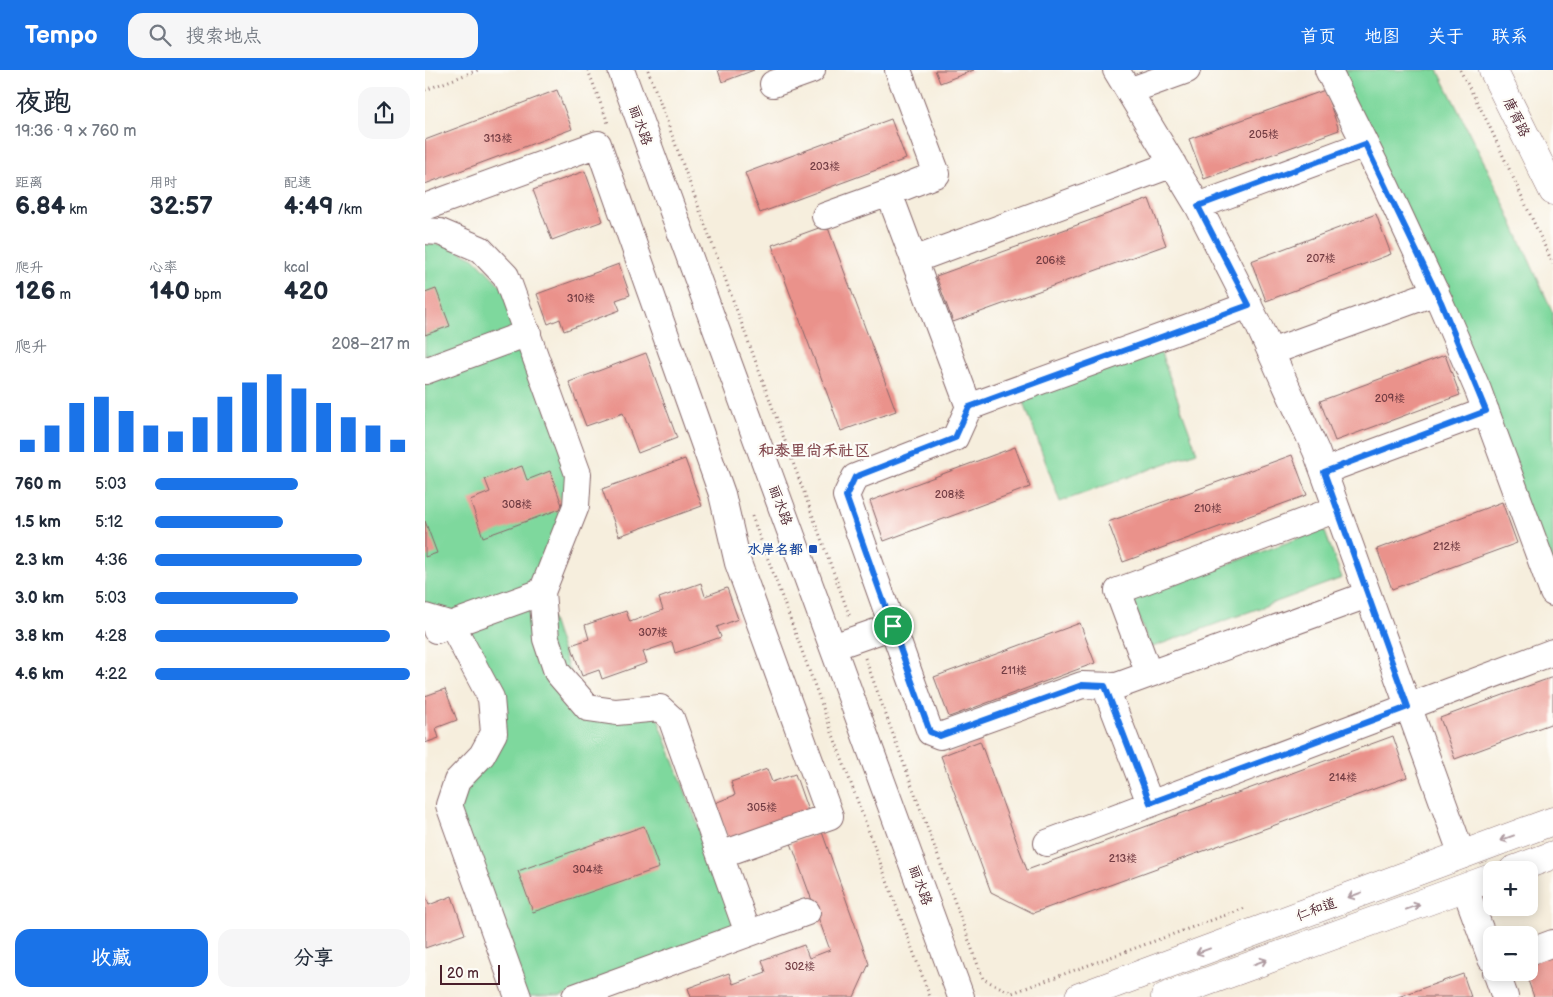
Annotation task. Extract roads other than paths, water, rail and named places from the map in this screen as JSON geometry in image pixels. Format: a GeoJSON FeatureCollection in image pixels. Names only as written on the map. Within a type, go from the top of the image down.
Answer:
{"type":"FeatureCollection","features":[{"type":"Feature","properties":{"kind":"main road","name":"唐胥路"},"geometry":{"type":"LineString","coordinates":[[1493,70],[1553,190]]}},
{"type":"Feature","properties":{"kind":"main road","name":"仁和道"},"geometry":{"type":"LineString","coordinates":[[1079,997],[1553,822]]}},
{"type":"Feature","properties":{"kind":"main road"},"geometry":{"type":"LineString","coordinates":[[1537,861],[1553,855]]}},
{"type":"Feature","properties":{"kind":"main road"},"geometry":{"type":"LineString","coordinates":[[1165,997],[1483,881]]}},
{"type":"Feature","properties":{"kind":"street","name":"丽水路"},"geometry":{"type":"LineString","coordinates":[[621,70],[961,997]]}},
{"type":"Feature","properties":{"kind":"street"},"geometry":{"type":"LineString","coordinates":[[773,84],[812,70]]}},
{"type":"Feature","properties":{"kind":"street"},"geometry":{"type":"LineString","coordinates":[[825,216],[937,174],[899,70]]}},
{"type":"Feature","properties":{"kind":"street"},"geometry":{"type":"LineString","coordinates":[[1187,70],[1123,81],[1198,206],[1249,305],[1316,451],[1462,855]]}},
{"type":"Feature","properties":{"kind":"street"},"geometry":{"type":"LineString","coordinates":[[1328,70],[1436,292],[1486,411],[1553,593]]}},
{"type":"Feature","properties":{"kind":"street"},"geometry":{"type":"LineString","coordinates":[[425,208],[598,144],[722,494],[738,563],[830,816],[720,855]]}},
{"type":"Feature","properties":{"kind":"street"},"geometry":{"type":"LineString","coordinates":[[1198,206],[1365,144]]}},
{"type":"Feature","properties":{"kind":"street"},"geometry":{"type":"LineString","coordinates":[[914,260],[1173,164]]}},
{"type":"Feature","properties":{"kind":"street"},"geometry":{"type":"LineString","coordinates":[[889,193],[969,407],[955,438],[855,477],[846,496],[930,732],[940,736],[1082,685],[1117,686],[1367,594]]}},
{"type":"Feature","properties":{"kind":"street"},"geometry":{"type":"LineString","coordinates":[[425,231],[440,232],[480,249],[506,276],[578,474],[576,506],[542,592],[546,639],[557,672],[588,708],[616,712],[660,708],[671,718],[748,933]]}},
{"type":"Feature","properties":{"kind":"street"},"geometry":{"type":"LineString","coordinates":[[1271,352],[1436,292]]}},
{"type":"Feature","properties":{"kind":"street"},"geometry":{"type":"LineString","coordinates":[[969,407],[1249,305]]}},
{"type":"Feature","properties":{"kind":"street"},"geometry":{"type":"LineString","coordinates":[[425,371],[528,333]]}},
{"type":"Feature","properties":{"kind":"street"},"geometry":{"type":"LineString","coordinates":[[1324,472],[1486,411]]}},
{"type":"Feature","properties":{"kind":"street"},"geometry":{"type":"LineString","coordinates":[[1149,674],[1118,591],[1337,509]]}},
{"type":"Feature","properties":{"kind":"street"},"geometry":{"type":"LineString","coordinates":[[425,634],[542,592]]}},
{"type":"Feature","properties":{"kind":"street"},"geometry":{"type":"LineString","coordinates":[[425,617],[451,625],[491,698],[494,733],[482,755],[457,781],[449,805],[518,997]]}},
{"type":"Feature","properties":{"kind":"street"},"geometry":{"type":"LineString","coordinates":[[833,647],[893,626]]}},
{"type":"Feature","properties":{"kind":"street"},"geometry":{"type":"LineString","coordinates":[[1047,843],[1553,652]]}},
{"type":"Feature","properties":{"kind":"street"},"geometry":{"type":"LineString","coordinates":[[1105,686],[1150,803]]}},
{"type":"Feature","properties":{"kind":"street"},"geometry":{"type":"LineString","coordinates":[[1465,888],[1483,937]]}},
{"type":"Feature","properties":{"kind":"street"},"geometry":{"type":"LineString","coordinates":[[575,997],[621,989],[748,933],[807,912]]}},
{"type":"Feature","properties":{"kind":"street"},"geometry":{"type":"LineString","coordinates":[[1538,949],[1553,943]]}},
{"type":"Feature","properties":{"kind":"street"},"geometry":{"type":"LineString","coordinates":[[1499,981],[1505,997]]}},
{"type":"Feature","properties":{"kind":"place","name":"水岸名都"},"geometry":{"type":"Point","coordinates":[813,549]}},
{"type":"Feature","properties":{"kind":"district","name":"和泰里尚禾社区"},"geometry":{"type":"Point","coordinates":[814,450]}}]}
